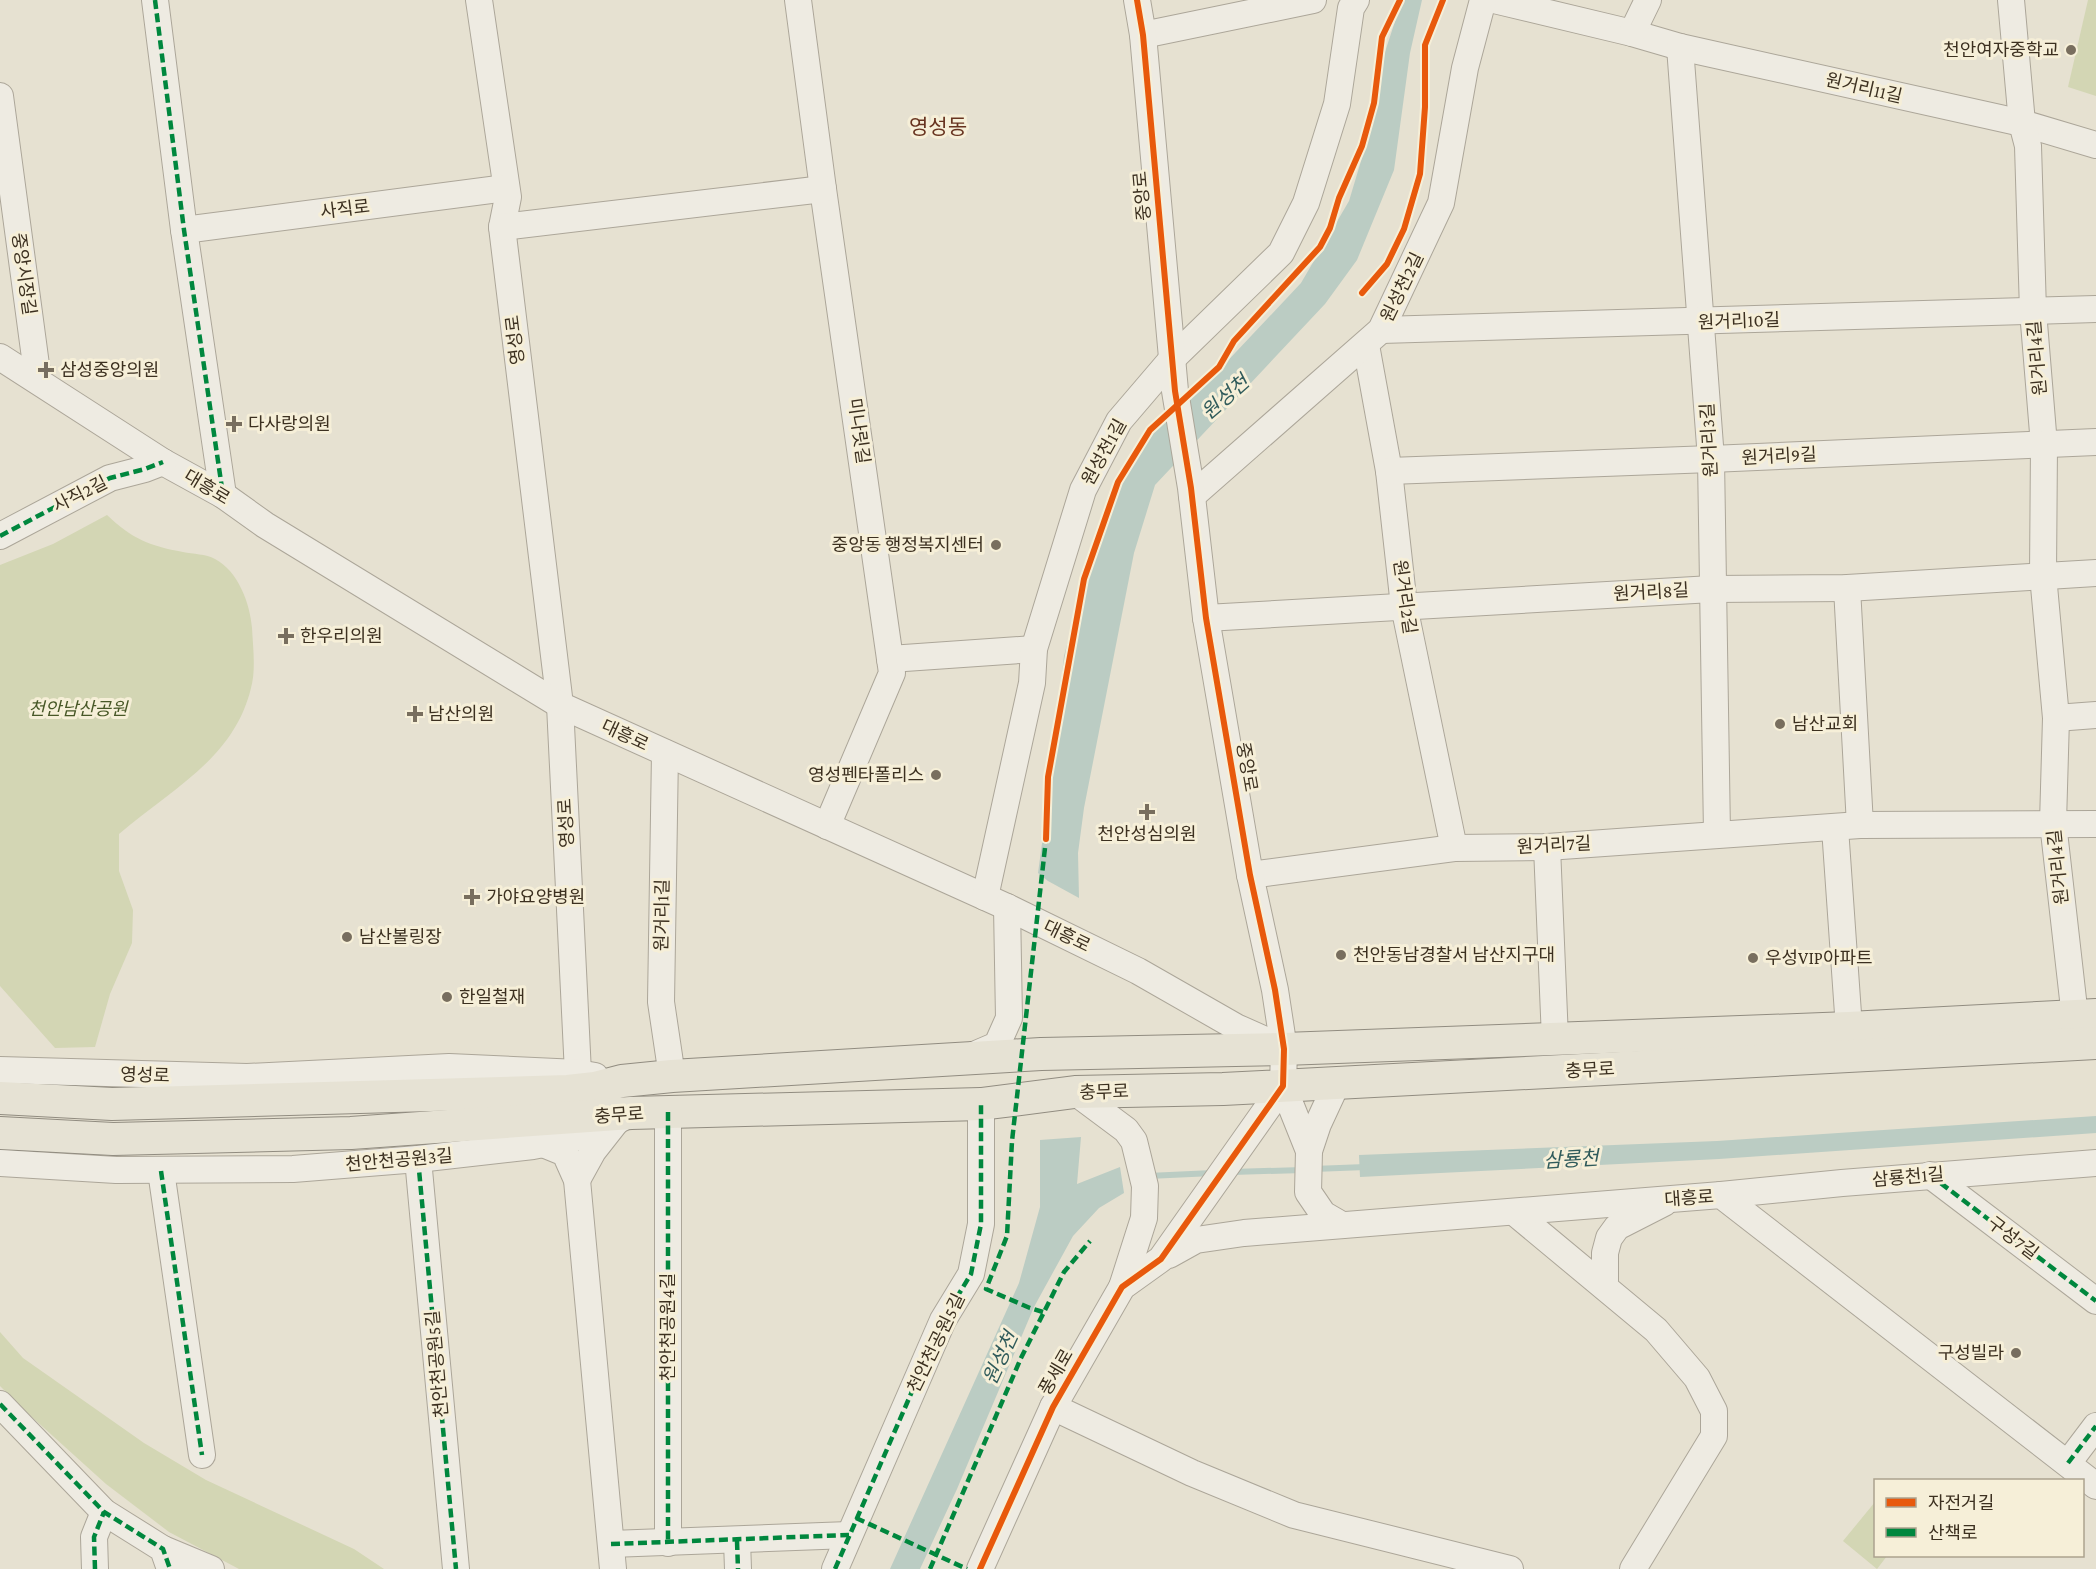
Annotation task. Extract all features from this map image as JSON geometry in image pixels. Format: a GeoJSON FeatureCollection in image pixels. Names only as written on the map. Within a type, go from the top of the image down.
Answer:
{"type":"FeatureCollection","features":[{"type":"Feature","properties":{"kind":"main road","name":"충무로"},"geometry":{"type":"LineString","coordinates":[[0,1098],[112,1104],[568,1091],[595,1088],[622,1081],[672,1076],[1041,1054],[1284,1049],[1849,1028],[2085,1016]]}},
{"type":"Feature","properties":{"kind":"main road","name":"충무로"},"geometry":{"type":"LineString","coordinates":[[0,1133],[113,1139],[351,1133],[624,1117],[668,1112],[981,1104],[1075,1092],[1283,1086],[2096,1043]]}},
{"type":"Feature","properties":{"kind":"street"},"geometry":{"type":"LineString","coordinates":[[155,0],[184,230],[223,495]]}},
{"type":"Feature","properties":{"kind":"street","name":"영성로"},"geometry":{"type":"LineString","coordinates":[[0,1070],[247,1077],[449,1067],[578,1073],[560,705],[501,227],[508,197],[479,0]]}},
{"type":"Feature","properties":{"kind":"street","name":"미나릿길"},"geometry":{"type":"LineString","coordinates":[[798,0],[891,666]]}},
{"type":"Feature","properties":{"kind":"street","name":"중앙로"},"geometry":{"type":"LineString","coordinates":[[1137,0],[1143,36],[1175,391],[1191,492],[1206,618],[1250,875],[1284,1049],[1283,1086]]}},
{"type":"Feature","properties":{"kind":"street"},"geometry":{"type":"LineString","coordinates":[[1143,36],[1313,0]]}},
{"type":"Feature","properties":{"kind":"street","name":"원성천1길"},"geometry":{"type":"LineString","coordinates":[[964,1059],[997,1045],[1009,1018],[996,902],[1032,683],[1034,649],[1083,490],[1119,421],[1172,359],[1281,253],[1306,203],[1337,104],[1351,8],[1356,0]]}},
{"type":"Feature","properties":{"kind":"street","name":"원성천2길"},"geometry":{"type":"LineString","coordinates":[[1191,492],[1374,338],[1441,202],[1465,68],[1483,0]]}},
{"type":"Feature","properties":{"kind":"street","name":"원거리11길"},"geometry":{"type":"LineString","coordinates":[[1494,0],[1632,33],[1680,47],[2022,123],[2096,145]]}},
{"type":"Feature","properties":{"kind":"street"},"geometry":{"type":"LineString","coordinates":[[1632,33],[1648,0]]}},
{"type":"Feature","properties":{"kind":"street","name":"원거리4길"},"geometry":{"type":"LineString","coordinates":[[2011,0],[2022,123],[2028,146],[2033,311],[2044,445],[2043,575],[2056,717],[2053,823],[2085,1016]]}},
{"type":"Feature","properties":{"kind":"street","name":"원거리3길"},"geometry":{"type":"LineString","coordinates":[[1680,47],[1711,459],[1717,834]]}},
{"type":"Feature","properties":{"kind":"street","name":"중앙시장길"},"geometry":{"type":"LineString","coordinates":[[0,96],[38,380]]}},
{"type":"Feature","properties":{"kind":"street","name":"사직로"},"geometry":{"type":"LineString","coordinates":[[184,230],[506,188]]}},
{"type":"Feature","properties":{"kind":"street"},"geometry":{"type":"LineString","coordinates":[[501,227],[823,189]]}},
{"type":"Feature","properties":{"kind":"street","name":"원거리10길"},"geometry":{"type":"LineString","coordinates":[[1374,338],[1700,322],[2096,309]]}},
{"type":"Feature","properties":{"kind":"street","name":"원거리2길"},"geometry":{"type":"LineString","coordinates":[[1374,338],[1404,606],[1454,848]]}},
{"type":"Feature","properties":{"kind":"street","name":"대흥로"},"geometry":{"type":"LineString","coordinates":[[0,357],[163,462],[223,495],[265,525],[560,705],[996,902],[1138,971],[1236,1027],[1284,1049]]}},
{"type":"Feature","properties":{"kind":"street","name":"원거리9길"},"geometry":{"type":"LineString","coordinates":[[1389,471],[2096,442]]}},
{"type":"Feature","properties":{"kind":"street","name":"사직2길"},"geometry":{"type":"LineString","coordinates":[[0,536],[110,478],[163,462]]}},
{"type":"Feature","properties":{"kind":"street","name":"원거리8길"},"geometry":{"type":"LineString","coordinates":[[1206,618],[1712,589],[1847,588],[2096,573]]}},
{"type":"Feature","properties":{"kind":"street"},"geometry":{"type":"LineString","coordinates":[[1847,588],[1849,1028]]}},
{"type":"Feature","properties":{"kind":"street"},"geometry":{"type":"LineString","coordinates":[[827,826],[891,666],[1034,649]]}},
{"type":"Feature","properties":{"kind":"street"},"geometry":{"type":"LineString","coordinates":[[2056,717],[2096,715]]}},
{"type":"Feature","properties":{"kind":"street","name":"원거리1길"},"geometry":{"type":"LineString","coordinates":[[665,753],[661,1002],[672,1076]]}},
{"type":"Feature","properties":{"kind":"street","name":"원거리7길"},"geometry":{"type":"LineString","coordinates":[[1250,875],[1454,848],[1547,847],[1847,826],[2096,824]]}},
{"type":"Feature","properties":{"kind":"street"},"geometry":{"type":"LineString","coordinates":[[1547,847],[1555,1039]]}},
{"type":"Feature","properties":{"kind":"street"},"geometry":{"type":"LineString","coordinates":[[1209,1011],[1240,1020],[1255,1018],[1265,1011],[1270,999],[1272,979]]}},
{"type":"Feature","properties":{"kind":"street"},"geometry":{"type":"LineString","coordinates":[[578,1073],[622,1081]]}},
{"type":"Feature","properties":{"kind":"street"},"geometry":{"type":"LineString","coordinates":[[1337,1083],[1318,1124],[1309,1151],[1308,1192],[1323,1214],[1342,1225]]}},
{"type":"Feature","properties":{"kind":"street"},"geometry":{"type":"LineString","coordinates":[[1283,1086],[1309,1151]]}},
{"type":"Feature","properties":{"kind":"street","name":"풍세로"},"geometry":{"type":"LineString","coordinates":[[980,1569],[1053,1407],[1122,1287],[1161,1259],[1283,1086]]}},
{"type":"Feature","properties":{"kind":"street"},"geometry":{"type":"LineString","coordinates":[[1075,1092],[1126,1130],[1134,1141],[1145,1186],[1144,1218],[1122,1287]]}},
{"type":"Feature","properties":{"kind":"street","name":"천안천공원5길"},"geometry":{"type":"LineString","coordinates":[[835,1569],[943,1320],[971,1274],[981,1224],[981,1104]]}},
{"type":"Feature","properties":{"kind":"street","name":"천안천공원4길"},"geometry":{"type":"LineString","coordinates":[[668,1112],[668,1543]]}},
{"type":"Feature","properties":{"kind":"street"},"geometry":{"type":"LineString","coordinates":[[577,1180],[593,1151],[624,1117]]}},
{"type":"Feature","properties":{"kind":"street","name":"천안천공원3길"},"geometry":{"type":"LineString","coordinates":[[0,1163],[161,1171],[293,1169],[418,1159],[543,1144],[575,1138],[624,1117]]}},
{"type":"Feature","properties":{"kind":"street"},"geometry":{"type":"LineString","coordinates":[[543,1144],[565,1153],[577,1180],[612,1557],[668,1543],[849,1535]]}},
{"type":"Feature","properties":{"kind":"street","name":"천안천공원5길"},"geometry":{"type":"LineString","coordinates":[[418,1159],[456,1569]]}},
{"type":"Feature","properties":{"kind":"street","name":"삼룡천1길"},"geometry":{"type":"LineString","coordinates":[[1721,1195],[1930,1175],[2096,1163]]}},
{"type":"Feature","properties":{"kind":"street"},"geometry":{"type":"LineString","coordinates":[[161,1171],[202,1455]]}},
{"type":"Feature","properties":{"kind":"street","name":"구성7길"},"geometry":{"type":"LineString","coordinates":[[1930,1175],[2096,1301]]}},
{"type":"Feature","properties":{"kind":"street","name":"대흥로"},"geometry":{"type":"LineString","coordinates":[[1161,1259],[1196,1240],[1244,1233],[1721,1195],[2096,1486]]}},
{"type":"Feature","properties":{"kind":"street"},"geometry":{"type":"LineString","coordinates":[[1605,1287],[1605,1253],[1609,1238],[1617,1227],[1672,1199]]}},
{"type":"Feature","properties":{"kind":"street"},"geometry":{"type":"LineString","coordinates":[[1514,1212],[1656,1329],[1697,1378],[1714,1411],[1714,1436],[1634,1569]]}},
{"type":"Feature","properties":{"kind":"street"},"geometry":{"type":"LineString","coordinates":[[0,1404],[104,1512],[167,1559],[211,1569]]}},
{"type":"Feature","properties":{"kind":"street"},"geometry":{"type":"LineString","coordinates":[[1053,1407],[1192,1473],[1294,1515],[1509,1569]]}},
{"type":"Feature","properties":{"kind":"street"},"geometry":{"type":"LineString","coordinates":[[2068,1463],[2096,1426]]}},
{"type":"Feature","properties":{"kind":"street"},"geometry":{"type":"LineString","coordinates":[[95,1569],[94,1537],[104,1512]]}},
{"type":"Feature","properties":{"kind":"street"},"geometry":{"type":"LineString","coordinates":[[737,1541],[738,1569]]}},
{"type":"Feature","properties":{"kind":"green space"},"geometry":{"type":"Polygon","coordinates":[[[2088,0],[2096,0],[2096,96],[2068,87],[2088,0]]]}},
{"type":"Feature","properties":{"kind":"green space","name":"천안남산공원"},"geometry":{"type":"Polygon","coordinates":[[[107,515],[133,536],[171,550],[211,557],[230,571],[249,608],[254,658],[253,674],[243,713],[231,734],[215,754],[179,787],[119,834],[119,871],[133,910],[132,943],[110,994],[95,1047],[55,1048],[0,986],[0,565],[53,544],[107,515]]]}},
{"type":"Feature","properties":{"kind":"green space"},"geometry":{"type":"Polygon","coordinates":[[[0,1332],[23,1358],[144,1443],[206,1480],[354,1549],[384,1569],[239,1569],[169,1532],[106,1484],[0,1386],[0,1332]]]}},
{"type":"Feature","properties":{"kind":"green space"},"geometry":{"type":"Polygon","coordinates":[[[1874,1503],[1874,1557],[1886,1557],[1877,1569],[1843,1541],[1874,1503]]]}},
{"type":"Feature","properties":{"kind":"water","name":"원성천"},"geometry":{"type":"Polygon","coordinates":[[[1402,0],[1422,0],[1410,53],[1394,170],[1357,260],[1325,304],[1155,485],[1134,553],[1084,808],[1078,853],[1079,898],[1038,873],[1064,656],[1102,514],[1147,436],[1219,370],[1301,283],[1349,201],[1373,121],[1384,55],[1402,0]]]}},
{"type":"Feature","properties":{"kind":"water"},"geometry":{"type":"Polygon","coordinates":[[[2096,1116],[2096,1133],[1719,1159],[1360,1177],[1359,1155],[1717,1141],[2096,1116]]]}},
{"type":"Feature","properties":{"kind":"water","name":"원성천"},"geometry":{"type":"Polygon","coordinates":[[[1081,1137],[1077,1184],[1120,1167],[1124,1193],[1099,1208],[1073,1236],[1034,1307],[957,1489],[920,1569],[890,1569],[1019,1283],[1040,1207],[1040,1140],[1081,1137]]]}},
{"type":"Feature","properties":{"kind":"waterway","name":"삼룡천"},"geometry":{"type":"LineString","coordinates":[[1313,1169],[1366,1167]]}},
{"type":"Feature","properties":{"kind":"waterway","name":"삼룡천"},"geometry":{"type":"LineString","coordinates":[[1232,1172],[1303,1170]]}},
{"type":"Feature","properties":{"kind":"waterway","name":"삼룡천"},"geometry":{"type":"LineString","coordinates":[[1148,1176],[1213,1173]]}},
{"type":"Feature","properties":{"kind":"marked path"},"geometry":{"type":"LineString","coordinates":[[155,0],[184,230],[223,495]]}},
{"type":"Feature","properties":{"kind":"marked path"},"geometry":{"type":"LineString","coordinates":[[0,536],[110,478],[163,462]]}},
{"type":"Feature","properties":{"kind":"marked path"},"geometry":{"type":"LineString","coordinates":[[1043,1312],[986,1289],[1007,1236],[1012,1141],[1046,839]]}},
{"type":"Feature","properties":{"kind":"marked path"},"geometry":{"type":"LineString","coordinates":[[835,1569],[943,1320],[971,1274],[981,1224],[981,1104]]}},
{"type":"Feature","properties":{"kind":"marked path"},"geometry":{"type":"LineString","coordinates":[[668,1112],[668,1543]]}},
{"type":"Feature","properties":{"kind":"marked path"},"geometry":{"type":"LineString","coordinates":[[418,1159],[456,1569]]}},
{"type":"Feature","properties":{"kind":"marked path"},"geometry":{"type":"LineString","coordinates":[[161,1171],[202,1455]]}},
{"type":"Feature","properties":{"kind":"marked path"},"geometry":{"type":"LineString","coordinates":[[1930,1175],[2096,1301]]}},
{"type":"Feature","properties":{"kind":"marked path"},"geometry":{"type":"LineString","coordinates":[[930,1569],[1021,1358],[1064,1272],[1090,1241]]}},
{"type":"Feature","properties":{"kind":"marked path"},"geometry":{"type":"LineString","coordinates":[[0,1404],[104,1512],[163,1549],[170,1569]]}},
{"type":"Feature","properties":{"kind":"marked path"},"geometry":{"type":"LineString","coordinates":[[2068,1463],[2096,1426]]}},
{"type":"Feature","properties":{"kind":"marked path"},"geometry":{"type":"LineString","coordinates":[[95,1569],[94,1537],[104,1512]]}},
{"type":"Feature","properties":{"kind":"marked path"},"geometry":{"type":"LineString","coordinates":[[856,1518],[967,1569]]}},
{"type":"Feature","properties":{"kind":"marked path"},"geometry":{"type":"LineString","coordinates":[[611,1544],[849,1535]]}},
{"type":"Feature","properties":{"kind":"marked path"},"geometry":{"type":"LineString","coordinates":[[737,1541],[738,1569]]}},
{"type":"Feature","properties":{"kind":"cycle path"},"geometry":{"type":"LineString","coordinates":[[980,1569],[1053,1407],[1122,1287],[1161,1259],[1283,1086],[1284,1049],[1275,990],[1250,875],[1206,618],[1191,488],[1175,391],[1143,35],[1137,0]]}},
{"type":"Feature","properties":{"kind":"cycle path"},"geometry":{"type":"LineString","coordinates":[[1046,839],[1048,777],[1084,579],[1118,482],[1150,430],[1219,367],[1234,341],[1320,247],[1330,228],[1339,198],[1362,146],[1374,103],[1382,37],[1400,0]]}},
{"type":"Feature","properties":{"kind":"cycle path"},"geometry":{"type":"LineString","coordinates":[[1362,293],[1387,264],[1404,229],[1420,174],[1425,107],[1425,45],[1443,0]]}},
{"type":"Feature","properties":{"kind":"place","name":"천안여자중학교"},"geometry":{"type":"Point","coordinates":[2071,50]}},
{"type":"Feature","properties":{"kind":"place","name":"삼성중앙의원"},"geometry":{"type":"Point","coordinates":[46,370]}},
{"type":"Feature","properties":{"kind":"place","name":"다사랑의원"},"geometry":{"type":"Point","coordinates":[234,424]}},
{"type":"Feature","properties":{"kind":"place","name":"중앙동 행정복지센터"},"geometry":{"type":"Point","coordinates":[996,545]}},
{"type":"Feature","properties":{"kind":"place","name":"한우리의원"},"geometry":{"type":"Point","coordinates":[286,636]}},
{"type":"Feature","properties":{"kind":"place","name":"남산의원"},"geometry":{"type":"Point","coordinates":[415,714]}},
{"type":"Feature","properties":{"kind":"place","name":"남산교회"},"geometry":{"type":"Point","coordinates":[1780,724]}},
{"type":"Feature","properties":{"kind":"place","name":"영성펜타폴리스"},"geometry":{"type":"Point","coordinates":[936,775]}},
{"type":"Feature","properties":{"kind":"place","name":"천안성심의원"},"geometry":{"type":"Point","coordinates":[1147,812]}},
{"type":"Feature","properties":{"kind":"place","name":"가야요양병원"},"geometry":{"type":"Point","coordinates":[472,897]}},
{"type":"Feature","properties":{"kind":"place","name":"남산볼링장"},"geometry":{"type":"Point","coordinates":[347,937]}},
{"type":"Feature","properties":{"kind":"place","name":"천안동남경찰서 남산지구대"},"geometry":{"type":"Point","coordinates":[1341,955]}},
{"type":"Feature","properties":{"kind":"place","name":"우성VIP아파트"},"geometry":{"type":"Point","coordinates":[1753,958]}},
{"type":"Feature","properties":{"kind":"place","name":"한일철재"},"geometry":{"type":"Point","coordinates":[447,997]}},
{"type":"Feature","properties":{"kind":"place","name":"구성빌라"},"geometry":{"type":"Point","coordinates":[2016,1353]}},
{"type":"Feature","properties":{"kind":"district","name":"영성동"},"geometry":{"type":"Point","coordinates":[938,127]}}]}
